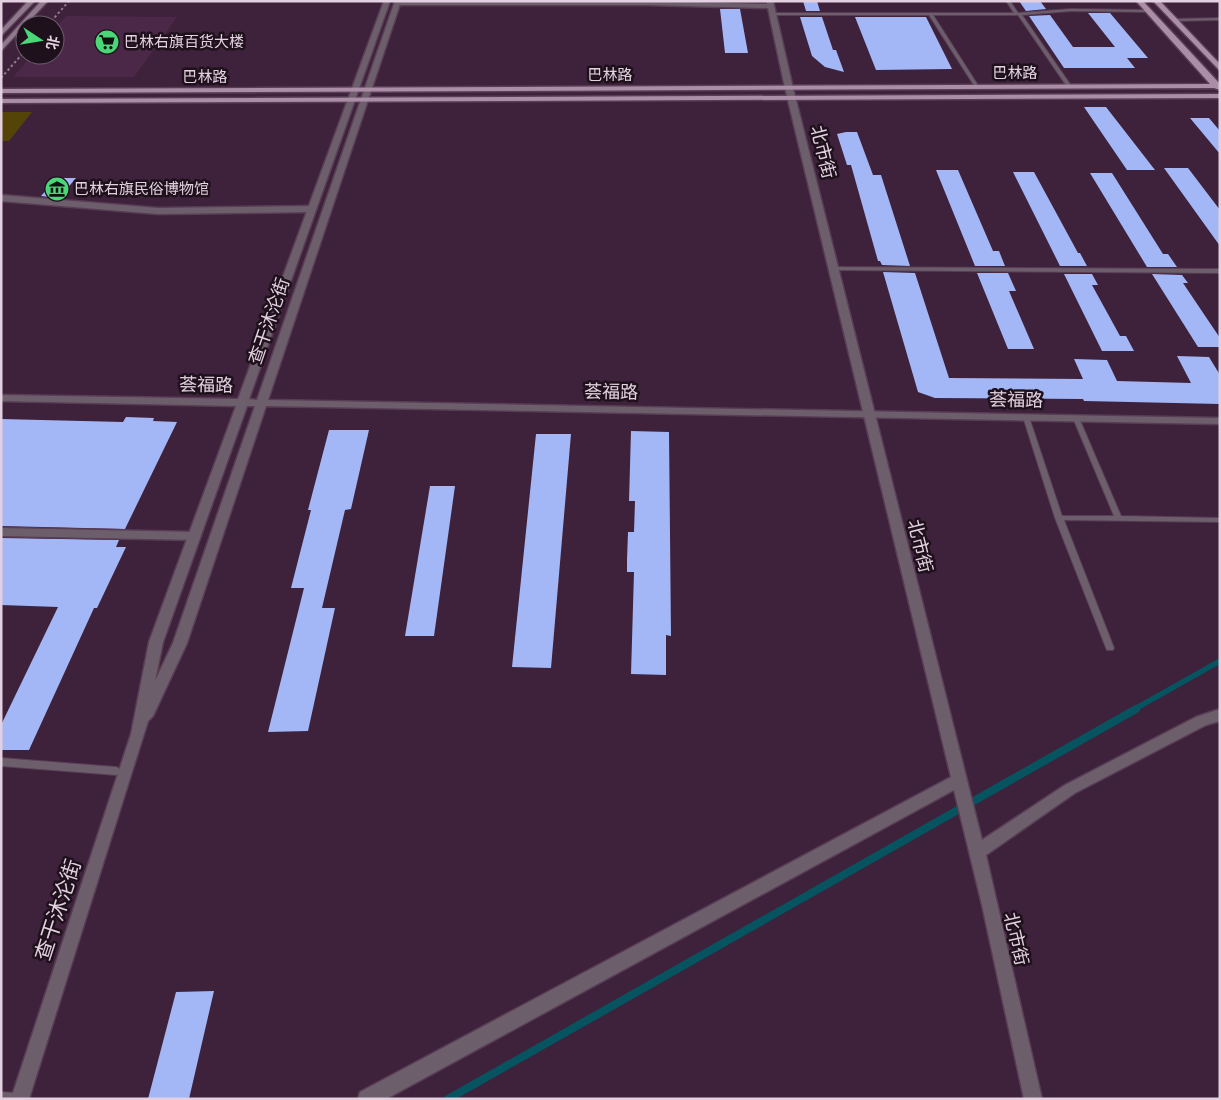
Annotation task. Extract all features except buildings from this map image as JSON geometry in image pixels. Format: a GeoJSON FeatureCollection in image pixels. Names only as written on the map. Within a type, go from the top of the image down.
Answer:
{"type":"FeatureCollection","features":[{"type":"Feature","properties":{"kind":"main road"},"geometry":{"type":"LineString","coordinates":[[1,34],[32,1]]}},
{"type":"Feature","properties":{"kind":"main road"},"geometry":{"type":"LineString","coordinates":[[1,48],[44,1]]}},
{"type":"Feature","properties":{"kind":"main road"},"geometry":{"type":"LineString","coordinates":[[1139,1],[1218,87]]}},
{"type":"Feature","properties":{"kind":"main road"},"geometry":{"type":"LineString","coordinates":[[1156,1],[1220,69]]}},
{"type":"Feature","properties":{"kind":"main road","name":"巴林路"},"geometry":{"type":"LineString","coordinates":[[790,93],[977,87],[1218,87]]}},
{"type":"Feature","properties":{"kind":"main road","name":"巴林路"},"geometry":{"type":"LineString","coordinates":[[1,91],[353,95],[790,93],[1220,96]]}},
{"type":"Feature","properties":{"kind":"main road","name":"巴林路"},"geometry":{"type":"LineString","coordinates":[[1,101],[353,95]]}},
{"type":"Feature","properties":{"kind":"street"},"geometry":{"type":"LineString","coordinates":[[394,2],[647,2],[771,7]]}},
{"type":"Feature","properties":{"kind":"street","name":"查干沐沦街"},"geometry":{"type":"LineString","coordinates":[[19,1099],[138,734],[180,644],[366,95],[394,2]]}},
{"type":"Feature","properties":{"kind":"street","name":"查干沐沦街"},"geometry":{"type":"LineString","coordinates":[[138,734],[156,642],[353,95],[394,2]]}},
{"type":"Feature","properties":{"kind":"street","name":"北市街"},"geometry":{"type":"LineString","coordinates":[[771,7],[790,93],[977,852],[1033,1099]]}},
{"type":"Feature","properties":{"kind":"street"},"geometry":{"type":"LineString","coordinates":[[1,198],[158,211],[312,209]]}},
{"type":"Feature","properties":{"kind":"street","name":"荟福路"},"geometry":{"type":"LineString","coordinates":[[1,398],[1220,421]]}},
{"type":"Feature","properties":{"kind":"street"},"geometry":{"type":"LineString","coordinates":[[1,532],[195,536]]}},
{"type":"Feature","properties":{"kind":"street"},"geometry":{"type":"LineString","coordinates":[[977,852],[1070,789],[1200,721],[1220,715]]}},
{"type":"Feature","properties":{"kind":"street"},"geometry":{"type":"LineString","coordinates":[[367,1099],[959,780]]}},
{"type":"Feature","properties":{"kind":"lane"},"geometry":{"type":"LineString","coordinates":[[1008,1],[1070,86]]}},
{"type":"Feature","properties":{"kind":"lane"},"geometry":{"type":"LineString","coordinates":[[771,7],[930,14],[1018,14],[1071,10],[1147,10]]}},
{"type":"Feature","properties":{"kind":"lane"},"geometry":{"type":"LineString","coordinates":[[930,14],[977,87]]}},
{"type":"Feature","properties":{"kind":"lane"},"geometry":{"type":"LineString","coordinates":[[1174,20],[1220,19]]}},
{"type":"Feature","properties":{"kind":"lane"},"geometry":{"type":"LineString","coordinates":[[834,269],[1220,270]]}},
{"type":"Feature","properties":{"kind":"lane"},"geometry":{"type":"LineString","coordinates":[[1026,418],[1059,518],[1110,648]]}},
{"type":"Feature","properties":{"kind":"lane"},"geometry":{"type":"LineString","coordinates":[[1076,418],[1118,518]]}},
{"type":"Feature","properties":{"kind":"lane"},"geometry":{"type":"LineString","coordinates":[[1059,518],[1220,520]]}},
{"type":"Feature","properties":{"kind":"lane"},"geometry":{"type":"LineString","coordinates":[[1,762],[116,771]]}},
{"type":"Feature","properties":{"kind":"lane"},"geometry":{"type":"LineString","coordinates":[[1,1098],[19,1099]]}},
{"type":"Feature","properties":{"kind":"path"},"geometry":{"type":"LineString","coordinates":[[57,15],[69,1]]}},
{"type":"Feature","properties":{"kind":"path"},"geometry":{"type":"LineString","coordinates":[[1,78],[15,62]]}},
{"type":"Feature","properties":{"kind":"shaded area","name":"巴林右旗百货大楼"},"geometry":{"type":"Polygon","coordinates":[[[65,17],[177,17],[134,77],[13,77],[23,65],[65,65],[65,17]]]}},
{"type":"Feature","properties":{"kind":"shaded area"},"geometry":{"type":"Polygon","coordinates":[[[1,112],[32,112],[9,141],[1,141],[1,112]]]}},
{"type":"Feature","properties":{"kind":"waterway"},"geometry":{"type":"LineString","coordinates":[[1133,710],[1220,661]]}},
{"type":"Feature","properties":{"kind":"waterway"},"geometry":{"type":"LineString","coordinates":[[448,1099],[1136,709]]}},
{"type":"Feature","properties":{"kind":"place","name":"巴林右旗百货大楼"},"geometry":{"type":"Point","coordinates":[107,42]}},
{"type":"Feature","properties":{"kind":"place","name":"巴林右旗民俗博物馆"},"geometry":{"type":"Point","coordinates":[57,189]}}]}
